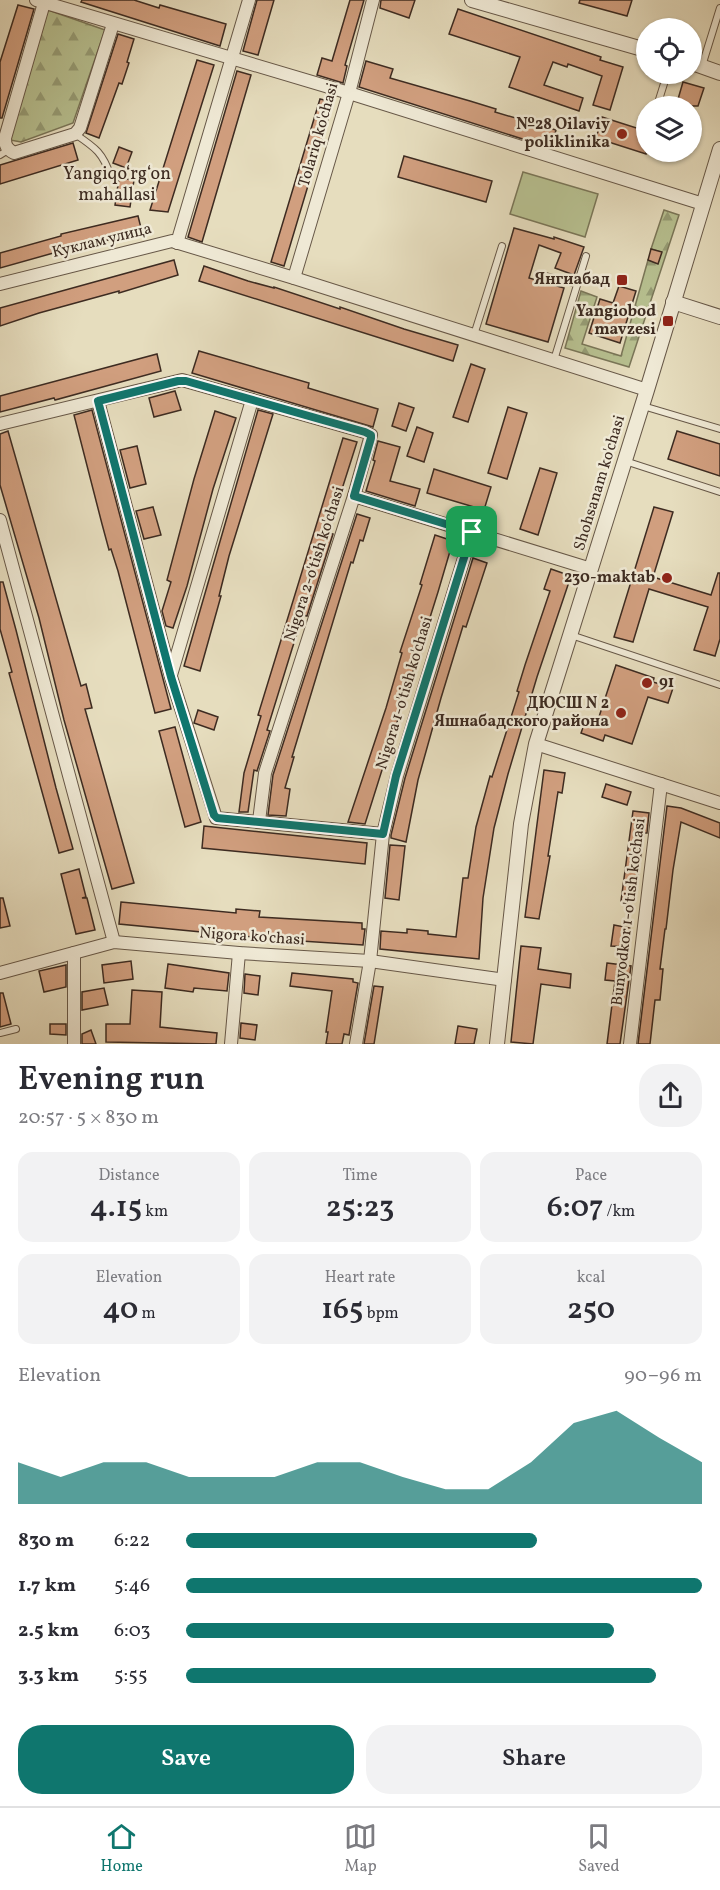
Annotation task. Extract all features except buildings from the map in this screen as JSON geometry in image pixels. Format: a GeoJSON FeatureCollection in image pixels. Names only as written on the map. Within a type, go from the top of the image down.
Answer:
{"type":"FeatureCollection","features":[{"type":"Feature","properties":{"kind":"street","name":"Куклам улица"},"geometry":{"type":"LineString","coordinates":[[0,284],[172,241],[177,243],[249,0]]}},
{"type":"Feature","properties":{"kind":"street","name":"Tolariq ko'chasi"},"geometry":{"type":"LineString","coordinates":[[294,278],[350,93],[373,0]]}},
{"type":"Feature","properties":{"kind":"street"},"geometry":{"type":"LineString","coordinates":[[472,0],[636,47]]}},
{"type":"Feature","properties":{"kind":"street"},"geometry":{"type":"LineString","coordinates":[[112,24],[80,128],[75,134],[14,153],[4,152],[5,138],[40,1],[350,93],[703,204]]}},
{"type":"Feature","properties":{"kind":"street"},"geometry":{"type":"LineString","coordinates":[[702,67],[720,73]]}},
{"type":"Feature","properties":{"kind":"street","name":"Shohsanam ko'chasi"},"geometry":{"type":"LineString","coordinates":[[497,1044],[521,824],[536,744],[720,149]]}},
{"type":"Feature","properties":{"kind":"street"},"geometry":{"type":"LineString","coordinates":[[177,243],[647,390]]}},
{"type":"Feature","properties":{"kind":"street"},"geometry":{"type":"LineString","coordinates":[[673,302],[720,317]]}},
{"type":"Feature","properties":{"kind":"street","name":"Nigora 2-o'tish ko'chasi"},"geometry":{"type":"LineString","coordinates":[[0,424],[182,380],[371,435],[354,496],[265,773],[259,821]]}},
{"type":"Feature","properties":{"kind":"street"},"geometry":{"type":"LineString","coordinates":[[171,677],[252,400]]}},
{"type":"Feature","properties":{"kind":"street"},"geometry":{"type":"LineString","coordinates":[[98,401],[171,677],[216,818],[383,834]]}},
{"type":"Feature","properties":{"kind":"street"},"geometry":{"type":"LineString","coordinates":[[354,496],[591,568]]}},
{"type":"Feature","properties":{"kind":"street"},"geometry":{"type":"LineString","coordinates":[[0,520],[114,942]]}},
{"type":"Feature","properties":{"kind":"street","name":"Nigora 1-o'tish ko'chasi"},"geometry":{"type":"LineString","coordinates":[[356,1044],[370,961],[383,834],[396,776],[472,532]]}},
{"type":"Feature","properties":{"kind":"street"},"geometry":{"type":"LineString","coordinates":[[536,744],[720,803]]}},
{"type":"Feature","properties":{"kind":"street","name":"Bunyodkor 1-o'tish ko'chasi"},"geometry":{"type":"LineString","coordinates":[[630,1044],[661,784]]}},
{"type":"Feature","properties":{"kind":"street","name":"Nigora ko'chasi"},"geometry":{"type":"LineString","coordinates":[[0,974],[114,942],[370,961],[505,980]]}},
{"type":"Feature","properties":{"kind":"street"},"geometry":{"type":"LineString","coordinates":[[74,953],[74,1044]]}},
{"type":"Feature","properties":{"kind":"street"},"geometry":{"type":"LineString","coordinates":[[231,1044],[239,953]]}},
{"type":"Feature","properties":{"kind":"lane"},"geometry":{"type":"LineString","coordinates":[[702,53],[720,8]]}},
{"type":"Feature","properties":{"kind":"lane"},"geometry":{"type":"LineString","coordinates":[[75,134],[96,149],[106,162],[111,177]]}},
{"type":"Feature","properties":{"kind":"lane"},"geometry":{"type":"LineString","coordinates":[[474,335],[502,246]]}},
{"type":"Feature","properties":{"kind":"lane"},"geometry":{"type":"LineString","coordinates":[[554,361],[586,256]]}},
{"type":"Feature","properties":{"kind":"lane"},"geometry":{"type":"LineString","coordinates":[[538,274],[577,284]]}},
{"type":"Feature","properties":{"kind":"lane"},"geometry":{"type":"LineString","coordinates":[[642,406],[720,429]]}},
{"type":"Feature","properties":{"kind":"lane"},"geometry":{"type":"LineString","coordinates":[[625,461],[720,492]]}},
{"type":"Feature","properties":{"kind":"lane"},"geometry":{"type":"LineString","coordinates":[[570,634],[719,684],[720,676]]}},
{"type":"Feature","properties":{"kind":"lane"},"geometry":{"type":"LineString","coordinates":[[0,1033],[16,1029]]}},
{"type":"Feature","properties":{"kind":"green space"},"geometry":{"type":"Polygon","coordinates":[[[48,10],[105,30],[73,123],[21,142],[10,140],[48,10]]]}},
{"type":"Feature","properties":{"kind":"green space"},"geometry":{"type":"Polygon","coordinates":[[[523,172],[598,194],[585,237],[510,214],[523,172]]]}},
{"type":"Feature","properties":{"kind":"green space"},"geometry":{"type":"Polygon","coordinates":[[[664,210],[679,215],[629,367],[565,348],[581,291],[597,297],[582,344],[621,356],[648,260],[658,263],[661,252],[651,249],[664,210]]]}},
{"type":"Feature","properties":{"kind":"place","name":"№28 Oilaviy poliklinika"},"geometry":{"type":"Point","coordinates":[622,134]}},
{"type":"Feature","properties":{"kind":"place","name":"Янгиабад"},"geometry":{"type":"Point","coordinates":[622,280]}},
{"type":"Feature","properties":{"kind":"place","name":"Yangiobod mavzesi"},"geometry":{"type":"Point","coordinates":[668,321]}},
{"type":"Feature","properties":{"kind":"place","name":"230-maktab"},"geometry":{"type":"Point","coordinates":[667,578]}},
{"type":"Feature","properties":{"kind":"place","name":"91"},"geometry":{"type":"Point","coordinates":[647,683]}},
{"type":"Feature","properties":{"kind":"place","name":"ДЮСШ N 2 Яшнабадского района"},"geometry":{"type":"Point","coordinates":[621,713]}},
{"type":"Feature","properties":{"kind":"district","name":"Yangiqoʻrgʻon mahallasi"},"geometry":{"type":"Point","coordinates":[117,184]}},
{"type":"Feature","properties":{"kind":"route"},"geometry":{"type":"LineString","coordinates":[[186,381],[365,432],[371,435],[371,438],[354,496],[472,532],[396,776],[383,834],[216,818],[171,677],[98,401],[186,381]]}}]}
